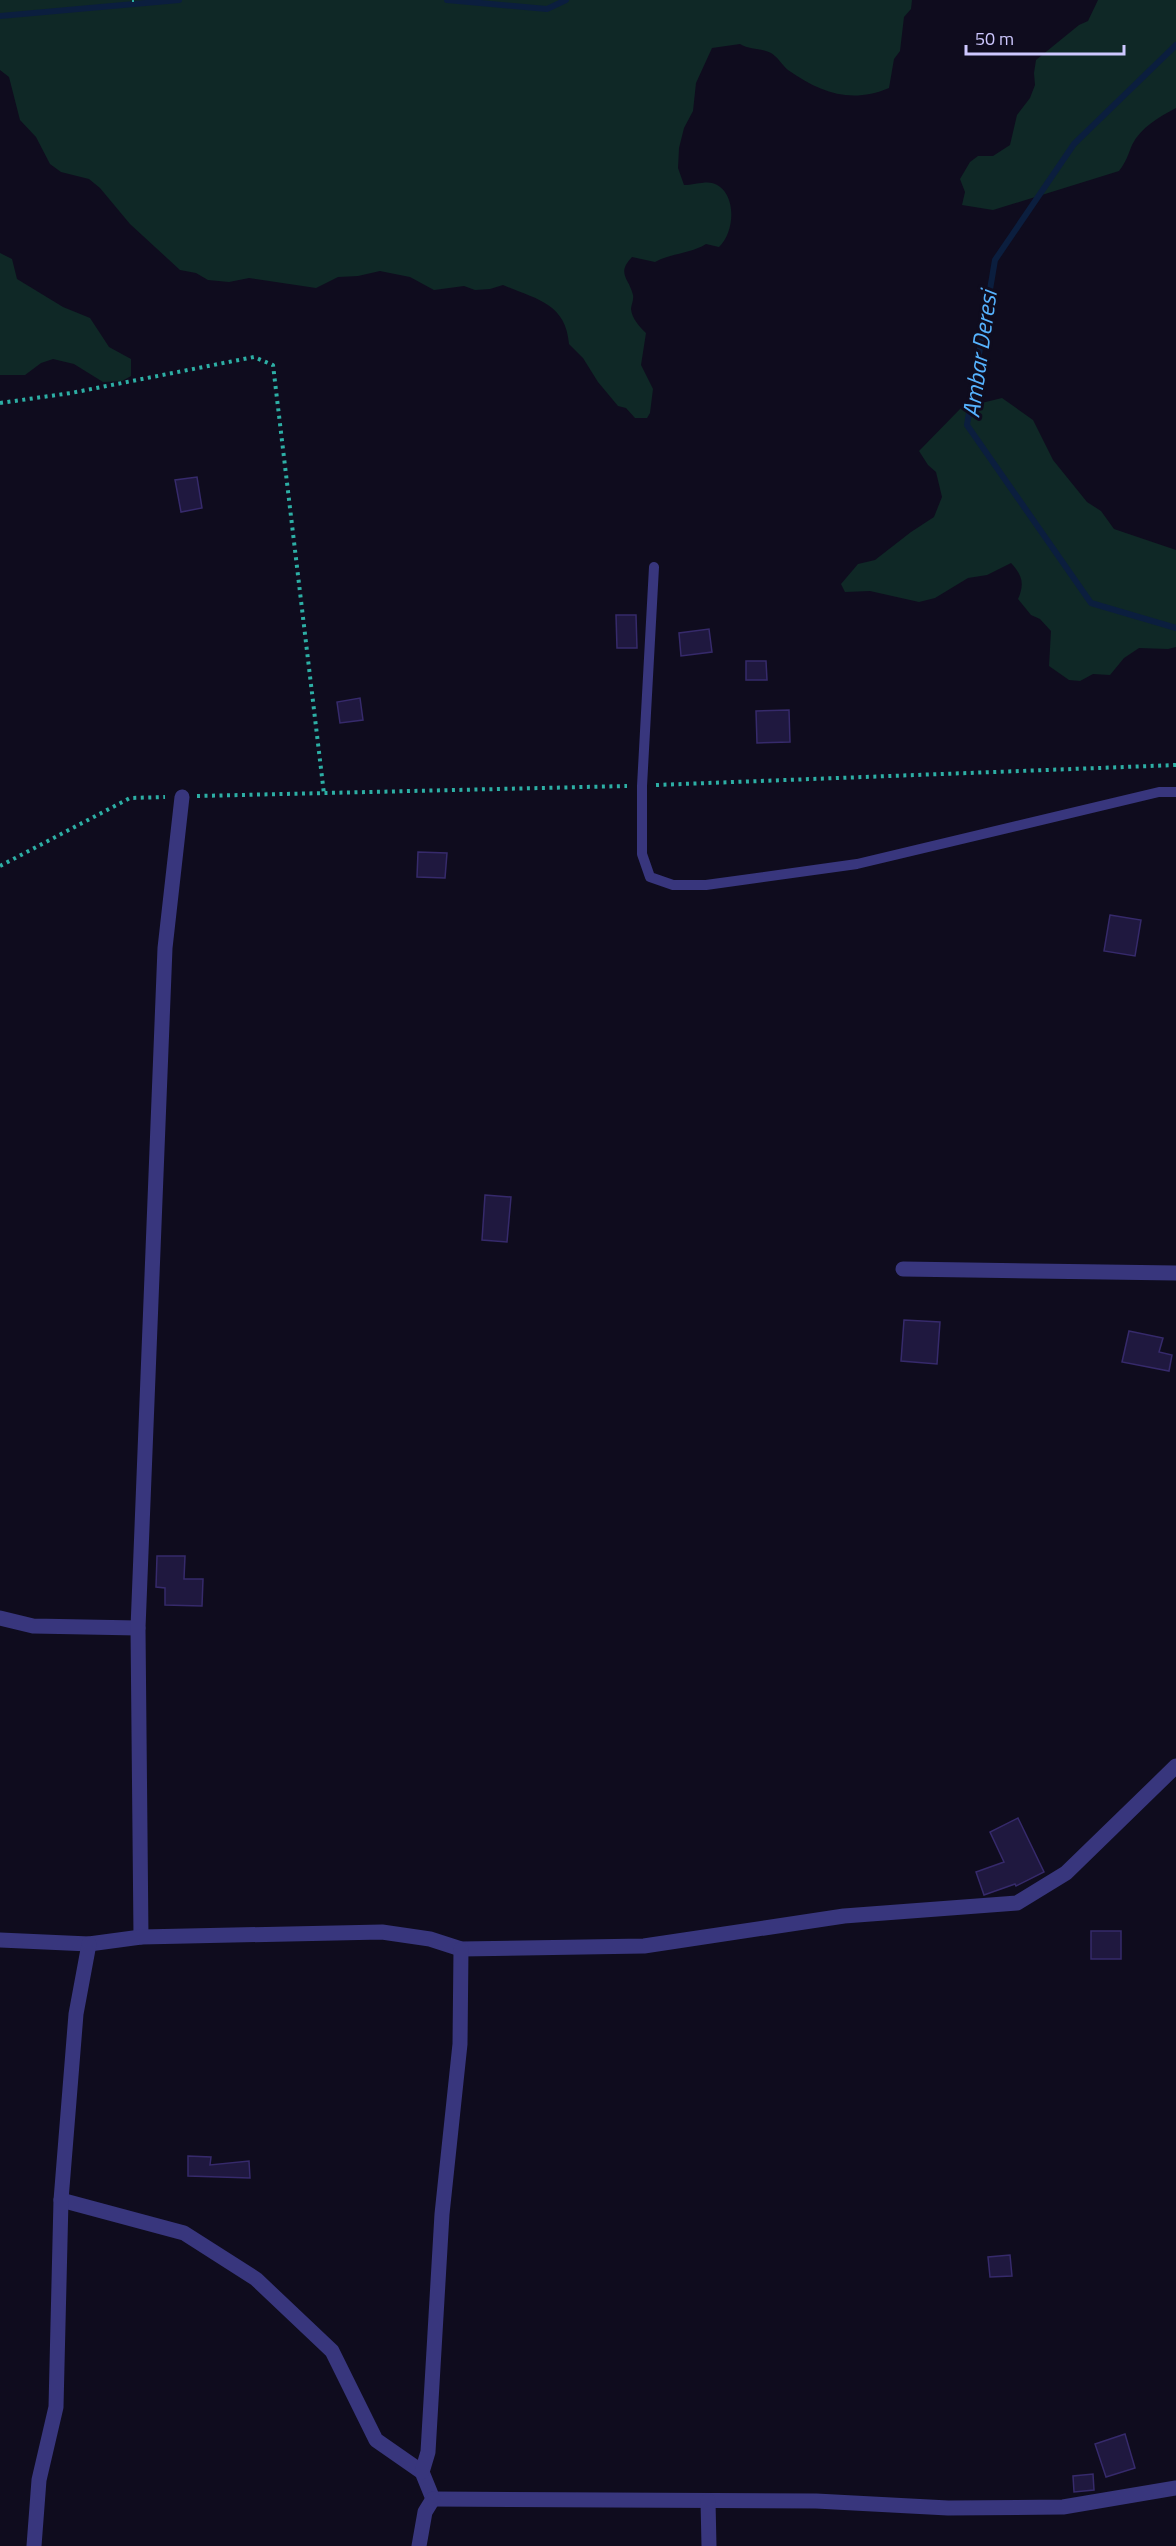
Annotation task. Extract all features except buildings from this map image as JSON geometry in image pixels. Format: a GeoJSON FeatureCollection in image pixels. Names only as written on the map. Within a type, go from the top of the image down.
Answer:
{"type":"FeatureCollection","features":[{"type":"Feature","properties":{"kind":"street"},"geometry":{"type":"LineString","coordinates":[[141,1937],[138,1628],[165,948],[182,796]]}},
{"type":"Feature","properties":{"kind":"street"},"geometry":{"type":"LineString","coordinates":[[903,1269],[1176,1273]]}},
{"type":"Feature","properties":{"kind":"street"},"geometry":{"type":"LineString","coordinates":[[0,1618],[33,1626],[138,1628]]}},
{"type":"Feature","properties":{"kind":"street"},"geometry":{"type":"LineString","coordinates":[[0,1940],[89,1944],[141,1937],[382,1932],[430,1939],[461,1950],[644,1946],[843,1916],[1017,1903],[1066,1872],[1176,1766]]}},
{"type":"Feature","properties":{"kind":"street"},"geometry":{"type":"LineString","coordinates":[[34,2546],[39,2480],[56,2407],[61,2200],[76,2014],[89,1944]]}},
{"type":"Feature","properties":{"kind":"street"},"geometry":{"type":"LineString","coordinates":[[422,2472],[428,2452],[442,2214],[460,2044],[461,1950]]}},
{"type":"Feature","properties":{"kind":"street"},"geometry":{"type":"LineString","coordinates":[[61,2200],[184,2233],[256,2279],[332,2350],[376,2440],[422,2472],[433,2499]]}},
{"type":"Feature","properties":{"kind":"street"},"geometry":{"type":"LineString","coordinates":[[433,2499],[816,2501],[948,2508],[1063,2507],[1176,2488]]}},
{"type":"Feature","properties":{"kind":"street"},"geometry":{"type":"LineString","coordinates":[[419,2546],[425,2512],[433,2499]]}},
{"type":"Feature","properties":{"kind":"street"},"geometry":{"type":"LineString","coordinates":[[708,2501],[709,2546]]}},
{"type":"Feature","properties":{"kind":"lane"},"geometry":{"type":"LineString","coordinates":[[654,567],[642,786],[642,855],[650,877],[673,885],[705,885],[857,864],[1159,792],[1176,792]]}},
{"type":"Feature","properties":{"kind":"path"},"geometry":{"type":"LineString","coordinates":[[0,403],[71,393],[254,357],[273,365],[324,794]]}},
{"type":"Feature","properties":{"kind":"path"},"geometry":{"type":"LineString","coordinates":[[0,866],[130,798],[642,786],[1176,765]]}},
{"type":"Feature","properties":{"kind":"green space"},"geometry":{"type":"Polygon","coordinates":[[[0,0],[912,0],[911,9],[904,17],[900,51],[894,59],[889,88],[875,93],[849,95],[824,90],[788,70],[773,55],[764,50],[740,44],[712,48],[696,83],[693,111],[684,128],[679,148],[678,168],[684,185],[712,183],[720,187],[730,202],[731,222],[725,240],[719,247],[706,244],[655,262],[632,257],[627,263],[624,272],[633,295],[632,313],[646,333],[641,365],[653,389],[650,413],[647,418],[635,418],[626,408],[618,406],[598,382],[583,358],[569,344],[567,330],[555,311],[537,299],[503,285],[490,289],[475,290],[464,286],[434,290],[410,277],[380,271],[358,276],[338,277],[316,288],[249,278],[229,282],[208,280],[196,273],[180,270],[130,224],[100,188],[89,179],[61,172],[50,164],[36,137],[20,120],[9,77],[0,70],[0,0]]]}},
{"type":"Feature","properties":{"kind":"green space"},"geometry":{"type":"Polygon","coordinates":[[[1098,0],[1176,0],[1176,108],[1157,119],[1140,133],[1119,171],[993,210],[962,205],[965,192],[960,179],[970,162],[978,156],[993,156],[1010,145],[1017,115],[1030,98],[1035,85],[1036,60],[1079,25],[1088,21],[1098,0]]]}},
{"type":"Feature","properties":{"kind":"green space"},"geometry":{"type":"Polygon","coordinates":[[[0,253],[12,259],[17,279],[63,307],[90,318],[109,347],[131,359],[131,376],[122,381],[103,382],[74,364],[53,359],[41,363],[25,375],[0,375],[0,253]]]}},
{"type":"Feature","properties":{"kind":"green space"},"geometry":{"type":"Polygon","coordinates":[[[1002,398],[1033,420],[1053,460],[1087,502],[1101,511],[1114,529],[1176,550],[1176,647],[1139,648],[1124,658],[1110,675],[1093,674],[1080,681],[1069,680],[1049,666],[1051,631],[1040,619],[1031,615],[1018,599],[1021,580],[1018,571],[1011,563],[987,575],[968,578],[935,598],[919,602],[870,591],[845,592],[841,584],[858,564],[875,560],[934,517],[942,497],[936,472],[928,465],[919,451],[961,408],[1002,398]]]}},
{"type":"Feature","properties":{"kind":"waterway"},"geometry":{"type":"LineString","coordinates":[[0,16],[179,0]]}},
{"type":"Feature","properties":{"kind":"waterway"},"geometry":{"type":"LineString","coordinates":[[447,0],[547,9],[566,0]]}},
{"type":"Feature","properties":{"kind":"waterway","name":"Ambar Deresi"},"geometry":{"type":"LineString","coordinates":[[1176,45],[1074,144],[995,260],[967,425],[1091,603],[1176,628]]}}]}
